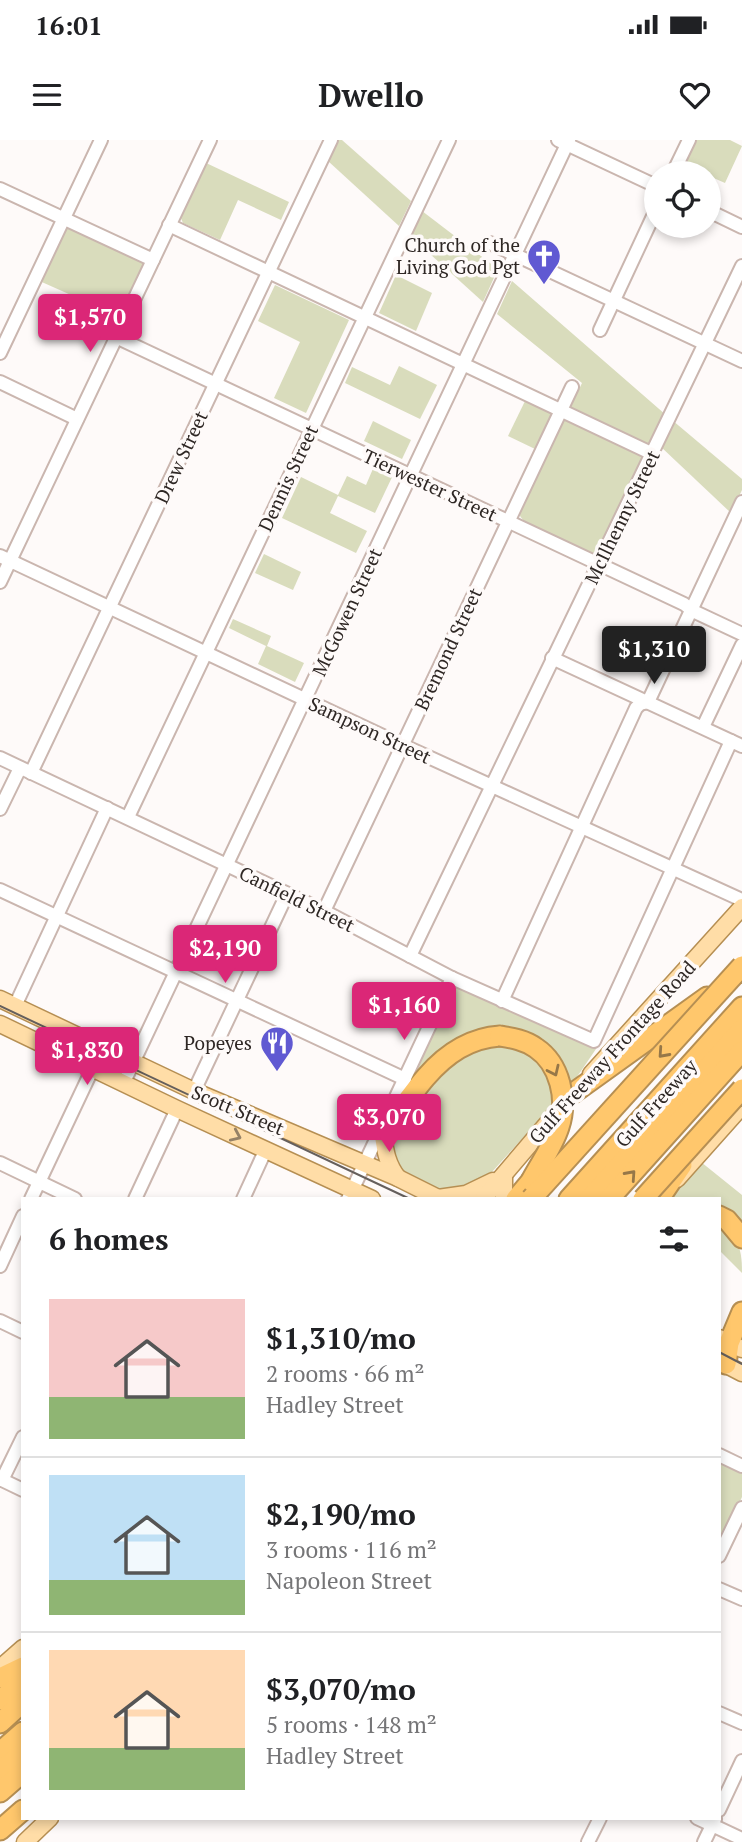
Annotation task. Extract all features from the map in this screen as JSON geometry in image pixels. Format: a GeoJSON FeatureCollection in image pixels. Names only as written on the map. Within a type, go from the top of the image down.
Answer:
{"type":"FeatureCollection","features":[{"type":"Feature","properties":{"kind":"highway"},"geometry":{"type":"LineString","coordinates":[[533,1197],[742,966]]}},
{"type":"Feature","properties":{"kind":"highway"},"geometry":{"type":"LineString","coordinates":[[572,1094],[742,972]]}},
{"type":"Feature","properties":{"kind":"highway","name":"Gulf Freeway"},"geometry":{"type":"LineString","coordinates":[[610,1197],[637,1146],[742,1007]]}},
{"type":"Feature","properties":{"kind":"highway","name":"Gulf Freeway"},"geometry":{"type":"LineString","coordinates":[[591,1197],[742,1029]]}},
{"type":"Feature","properties":{"kind":"highway"},"geometry":{"type":"LineString","coordinates":[[384,1125],[401,1111],[425,1078],[458,1048],[475,1040],[500,1036],[522,1041],[538,1049],[553,1067],[562,1090],[558,1128],[531,1181],[518,1197]]}},
{"type":"Feature","properties":{"kind":"highway","name":"Gulf Freeway"},"geometry":{"type":"LineString","coordinates":[[572,1197],[637,1146],[742,1051]]}},
{"type":"Feature","properties":{"kind":"highway"},"geometry":{"type":"LineString","coordinates":[[660,1197],[742,1078]]}},
{"type":"Feature","properties":{"kind":"highway"},"geometry":{"type":"LineString","coordinates":[[644,1197],[742,1089]]}},
{"type":"Feature","properties":{"kind":"highway"},"geometry":{"type":"LineString","coordinates":[[721,1217],[727,1220],[742,1238]]}},
{"type":"Feature","properties":{"kind":"highway"},"geometry":{"type":"LineString","coordinates":[[721,1322],[742,1303]]}},
{"type":"Feature","properties":{"kind":"highway"},"geometry":{"type":"LineString","coordinates":[[729,1366],[730,1344],[742,1312]]}},
{"type":"Feature","properties":{"kind":"highway"},"geometry":{"type":"LineString","coordinates":[[0,1678],[21,1668]]}},
{"type":"Feature","properties":{"kind":"highway"},"geometry":{"type":"LineString","coordinates":[[0,1700],[21,1684]]}},
{"type":"Feature","properties":{"kind":"highway"},"geometry":{"type":"LineString","coordinates":[[0,1723],[21,1704]]}},
{"type":"Feature","properties":{"kind":"highway"},"geometry":{"type":"LineString","coordinates":[[0,1792],[7,1766],[21,1736]]}},
{"type":"Feature","properties":{"kind":"highway"},"geometry":{"type":"LineString","coordinates":[[7,1766],[21,1754]]}},
{"type":"Feature","properties":{"kind":"highway"},"geometry":{"type":"LineString","coordinates":[[0,1830],[21,1812]]}},
{"type":"Feature","properties":{"kind":"highway"},"geometry":{"type":"LineString","coordinates":[[4,1842],[21,1820]]}},
{"type":"Feature","properties":{"kind":"main road","name":"Gulf Freeway Frontage Road"},"geometry":{"type":"LineString","coordinates":[[485,1197],[572,1094],[742,907]]}},
{"type":"Feature","properties":{"kind":"main road","name":"Scott Street"},"geometry":{"type":"LineString","coordinates":[[0,999],[194,1091],[437,1197]]}},
{"type":"Feature","properties":{"kind":"main road","name":"Scott Street"},"geometry":{"type":"LineString","coordinates":[[2,1030],[265,1149],[351,1194]]}},
{"type":"Feature","properties":{"kind":"main road"},"geometry":{"type":"LineString","coordinates":[[661,1197],[742,1105]]}},
{"type":"Feature","properties":{"kind":"main road"},"geometry":{"type":"LineString","coordinates":[[384,1125],[387,1160],[398,1178]]}},
{"type":"Feature","properties":{"kind":"main road"},"geometry":{"type":"LineString","coordinates":[[445,1197],[474,1192],[504,1175],[504,1197]]}},
{"type":"Feature","properties":{"kind":"main road"},"geometry":{"type":"LineString","coordinates":[[0,1668],[21,1650]]}},
{"type":"Feature","properties":{"kind":"main road"},"geometry":{"type":"LineString","coordinates":[[25,1842],[48,1820]]}},
{"type":"Feature","properties":{"kind":"street"},"geometry":{"type":"LineString","coordinates":[[0,353],[101,140]]}},
{"type":"Feature","properties":{"kind":"street"},"geometry":{"type":"LineString","coordinates":[[0,582],[5,558],[77,419],[210,140]]}},
{"type":"Feature","properties":{"kind":"street","name":"Drew Street"},"geometry":{"type":"LineString","coordinates":[[0,809],[26,770],[110,607],[331,140]]}},
{"type":"Feature","properties":{"kind":"street","name":"Dennis Street"},"geometry":{"type":"LineString","coordinates":[[128,817],[449,140]]}},
{"type":"Feature","properties":{"kind":"street"},"geometry":{"type":"LineString","coordinates":[[679,161],[689,140]]}},
{"type":"Feature","properties":{"kind":"street"},"geometry":{"type":"LineString","coordinates":[[565,141],[644,180]]}},
{"type":"Feature","properties":{"kind":"street","name":"McGowen Street"},"geometry":{"type":"LineString","coordinates":[[122,1084],[412,476],[516,254],[565,141]]}},
{"type":"Feature","properties":{"kind":"street"},"geometry":{"type":"LineString","coordinates":[[0,189],[153,260]]}},
{"type":"Feature","properties":{"kind":"street"},"geometry":{"type":"LineString","coordinates":[[721,217],[742,227]]}},
{"type":"Feature","properties":{"kind":"street"},"geometry":{"type":"LineString","coordinates":[[169,225],[653,454]]}},
{"type":"Feature","properties":{"kind":"street"},"geometry":{"type":"LineString","coordinates":[[600,330],[644,236]]}},
{"type":"Feature","properties":{"kind":"street"},"geometry":{"type":"LineString","coordinates":[[490,243],[742,361]]}},
{"type":"Feature","properties":{"kind":"street","name":"McIlhenny Street"},"geometry":{"type":"LineString","coordinates":[[410,956],[742,266]]}},
{"type":"Feature","properties":{"kind":"street","name":"Tierwester Street"},"geometry":{"type":"LineString","coordinates":[[116,337],[684,604],[742,634]]}},
{"type":"Feature","properties":{"kind":"street"},"geometry":{"type":"LineString","coordinates":[[0,382],[77,419]]}},
{"type":"Feature","properties":{"kind":"street","name":"Bremond Street"},"geometry":{"type":"LineString","coordinates":[[324,911],[572,387]]}},
{"type":"Feature","properties":{"kind":"street"},"geometry":{"type":"LineString","coordinates":[[502,1000],[636,708],[648,702],[742,502]]}},
{"type":"Feature","properties":{"kind":"street","name":"Sampson Street"},"geometry":{"type":"LineString","coordinates":[[5,558],[402,745],[742,900]]}},
{"type":"Feature","properties":{"kind":"street"},"geometry":{"type":"LineString","coordinates":[[704,727],[742,645]]}},
{"type":"Feature","properties":{"kind":"street"},"geometry":{"type":"LineString","coordinates":[[552,659],[737,744],[673,868]]}},
{"type":"Feature","properties":{"kind":"street","name":"Canfield Street"},"geometry":{"type":"LineString","coordinates":[[0,758],[324,911],[452,978],[594,1041],[673,868]]}},
{"type":"Feature","properties":{"kind":"street"},"geometry":{"type":"LineString","coordinates":[[15,1006],[107,808]]}},
{"type":"Feature","properties":{"kind":"street"},"geometry":{"type":"LineString","coordinates":[[0,890],[405,1079]]}},
{"type":"Feature","properties":{"kind":"street"},"geometry":{"type":"LineString","coordinates":[[194,1091],[287,894]]}},
{"type":"Feature","properties":{"kind":"street"},"geometry":{"type":"LineString","coordinates":[[351,1194],[452,978]]}},
{"type":"Feature","properties":{"kind":"street"},"geometry":{"type":"LineString","coordinates":[[32,1197],[92,1070]]}},
{"type":"Feature","properties":{"kind":"street"},"geometry":{"type":"LineString","coordinates":[[136,1197],[177,1110]]}},
{"type":"Feature","properties":{"kind":"street"},"geometry":{"type":"LineString","coordinates":[[244,1197],[265,1149]]}},
{"type":"Feature","properties":{"kind":"street"},"geometry":{"type":"LineString","coordinates":[[0,1163],[71,1197]]}},
{"type":"Feature","properties":{"kind":"street"},"geometry":{"type":"LineString","coordinates":[[0,1266],[21,1220]]}},
{"type":"Feature","properties":{"kind":"street"},"geometry":{"type":"LineString","coordinates":[[0,1321],[21,1331]]}},
{"type":"Feature","properties":{"kind":"street"},"geometry":{"type":"LineString","coordinates":[[21,1441],[1,1480],[21,1489]]}},
{"type":"Feature","properties":{"kind":"street"},"geometry":{"type":"LineString","coordinates":[[721,1456],[742,1466]]}},
{"type":"Feature","properties":{"kind":"street"},"geometry":{"type":"LineString","coordinates":[[721,1552],[742,1508]]}},
{"type":"Feature","properties":{"kind":"street"},"geometry":{"type":"LineString","coordinates":[[721,1590],[742,1599]]}},
{"type":"Feature","properties":{"kind":"street"},"geometry":{"type":"LineString","coordinates":[[721,1714],[742,1723]]}},
{"type":"Feature","properties":{"kind":"street"},"geometry":{"type":"LineString","coordinates":[[721,1806],[742,1761]]}},
{"type":"Feature","properties":{"kind":"street"},"geometry":{"type":"LineString","coordinates":[[588,1842],[599,1820]]}},
{"type":"Feature","properties":{"kind":"street"},"geometry":{"type":"LineString","coordinates":[[704,1842],[714,1822],[742,1839]]}},
{"type":"Feature","properties":{"kind":"green space"},"geometry":{"type":"Polygon","coordinates":[[[338,140],[342,140],[411,201],[399,226],[328,161],[338,140]]]}},
{"type":"Feature","properties":{"kind":"green space"},"geometry":{"type":"Polygon","coordinates":[[[695,140],[730,140],[742,146],[725,183],[721,181],[721,161],[685,161],[695,140]]]}},
{"type":"Feature","properties":{"kind":"green space"},"geometry":{"type":"Polygon","coordinates":[[[204,162],[289,202],[281,220],[238,200],[220,240],[183,223],[180,216],[204,162]]]}},
{"type":"Feature","properties":{"kind":"green space"},"geometry":{"type":"Polygon","coordinates":[[[422,211],[498,269],[483,302],[409,235],[422,211]]]}},
{"type":"Feature","properties":{"kind":"green space"},"geometry":{"type":"Polygon","coordinates":[[[63,219],[153,260],[125,319],[35,279],[63,219]]]}},
{"type":"Feature","properties":{"kind":"green space"},"geometry":{"type":"Polygon","coordinates":[[[396,275],[432,293],[416,331],[379,313],[396,275]]]}},
{"type":"Feature","properties":{"kind":"green space"},"geometry":{"type":"Polygon","coordinates":[[[512,281],[666,415],[652,445],[645,446],[570,408],[582,383],[497,314],[512,281]]]}},
{"type":"Feature","properties":{"kind":"green space"},"geometry":{"type":"Polygon","coordinates":[[[275,285],[349,320],[306,413],[274,398],[300,342],[258,321],[275,285]]]}},
{"type":"Feature","properties":{"kind":"green space"},"geometry":{"type":"Polygon","coordinates":[[[399,366],[437,385],[420,419],[345,383],[352,367],[390,385],[399,366]]]}},
{"type":"Feature","properties":{"kind":"green space"},"geometry":{"type":"Polygon","coordinates":[[[526,399],[548,409],[551,414],[535,449],[508,436],[526,399]]]}},
{"type":"Feature","properties":{"kind":"green space"},"geometry":{"type":"Polygon","coordinates":[[[565,418],[646,457],[598,557],[542,533],[519,514],[565,418]]]}},
{"type":"Feature","properties":{"kind":"green space"},"geometry":{"type":"Polygon","coordinates":[[[672,420],[742,479],[742,490],[731,513],[660,446],[672,420]]]}},
{"type":"Feature","properties":{"kind":"green space"},"geometry":{"type":"Polygon","coordinates":[[[373,421],[411,440],[402,459],[364,441],[373,421]]]}},
{"type":"Feature","properties":{"kind":"green space"},"geometry":{"type":"Polygon","coordinates":[[[375,464],[394,473],[375,513],[338,496],[330,513],[367,531],[356,553],[282,518],[301,477],[338,495],[347,476],[366,485],[375,464]]]}},
{"type":"Feature","properties":{"kind":"green space"},"geometry":{"type":"Polygon","coordinates":[[[264,554],[301,572],[293,590],[255,573],[264,554]]]}},
{"type":"Feature","properties":{"kind":"green space"},"geometry":{"type":"Polygon","coordinates":[[[233,619],[271,636],[267,646],[304,663],[295,682],[258,664],[266,646],[229,628],[233,619]]]}},
{"type":"Feature","properties":{"kind":"green space"},"geometry":{"type":"Polygon","coordinates":[[[455,984],[596,1049],[568,1090],[567,1082],[495,1029],[405,1091],[455,984]]]}},
{"type":"Feature","properties":{"kind":"green space"},"geometry":{"type":"Polygon","coordinates":[[[479,1044],[518,1044],[550,1071],[557,1100],[482,1183],[440,1192],[396,1169],[390,1140],[437,1074],[461,1053],[479,1044]]]}},
{"type":"Feature","properties":{"kind":"green space"},"geometry":{"type":"Polygon","coordinates":[[[701,1162],[742,1195],[742,1224],[721,1209],[721,1197],[670,1197],[701,1162]]]}},
{"type":"Feature","properties":{"kind":"green space"},"geometry":{"type":"Polygon","coordinates":[[[721,1225],[738,1244],[742,1273],[721,1252],[721,1225]]]}},
{"type":"Feature","properties":{"kind":"green space"},"geometry":{"type":"Polygon","coordinates":[[[721,1461],[742,1470],[742,1497],[721,1541],[721,1461]]]}},
{"type":"Feature","properties":{"kind":"tram line"},"geometry":{"type":"LineString","coordinates":[[0,1006],[406,1197]]}},
{"type":"Feature","properties":{"kind":"tram line"},"geometry":{"type":"LineString","coordinates":[[721,1353],[742,1364]]}},
{"type":"Feature","properties":{"kind":"place","name":"Church of the Living God Pgt"},"geometry":{"type":"Point","coordinates":[544,286]}},
{"type":"Feature","properties":{"kind":"place","name":"Popeyes"},"geometry":{"type":"Point","coordinates":[277,1073]}}]}
